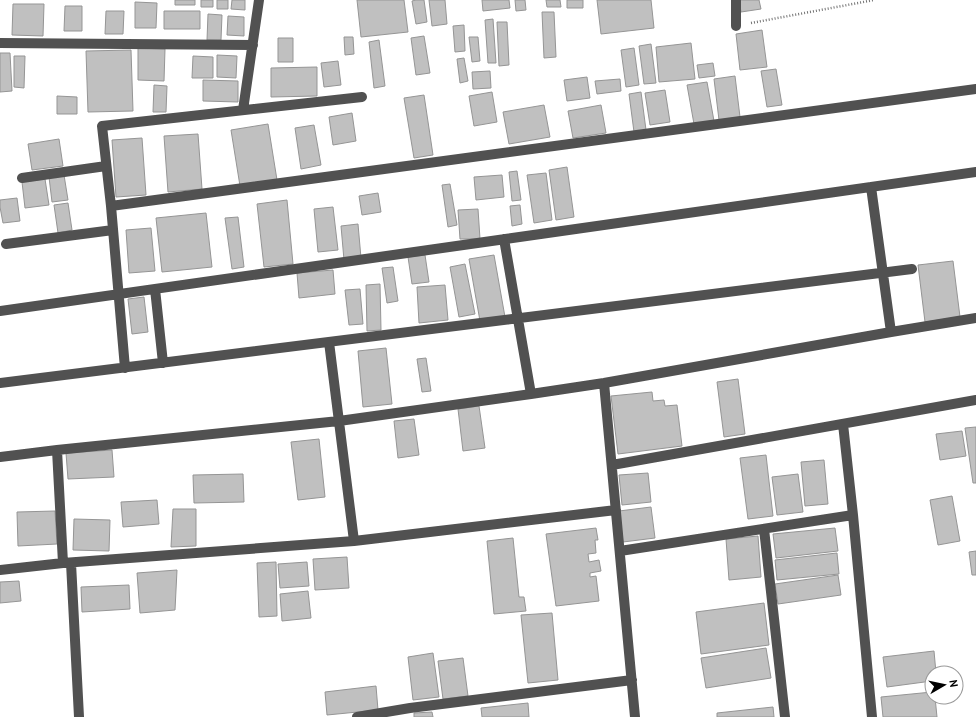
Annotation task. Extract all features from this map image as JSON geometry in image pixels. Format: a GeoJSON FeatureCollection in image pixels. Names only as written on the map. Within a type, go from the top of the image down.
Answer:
{"type":"FeatureCollection","features":[{"type":"Feature","properties":{"kind":"street"},"geometry":{"type":"LineString","coordinates":[[243,110],[259,0]]}},
{"type":"Feature","properties":{"kind":"street"},"geometry":{"type":"LineString","coordinates":[[736,0],[736,26]]}},
{"type":"Feature","properties":{"kind":"street"},"geometry":{"type":"LineString","coordinates":[[0,43],[253,46]]}},
{"type":"Feature","properties":{"kind":"street"},"geometry":{"type":"LineString","coordinates":[[111,206],[976,89]]}},
{"type":"Feature","properties":{"kind":"street"},"geometry":{"type":"LineString","coordinates":[[125,368],[111,206],[102,126],[362,97]]}},
{"type":"Feature","properties":{"kind":"street"},"geometry":{"type":"LineString","coordinates":[[22,178],[106,166]]}},
{"type":"Feature","properties":{"kind":"street"},"geometry":{"type":"LineString","coordinates":[[0,311],[976,172]]}},
{"type":"Feature","properties":{"kind":"street"},"geometry":{"type":"LineString","coordinates":[[871,187],[891,332]]}},
{"type":"Feature","properties":{"kind":"street"},"geometry":{"type":"LineString","coordinates":[[6,244],[113,230]]}},
{"type":"Feature","properties":{"kind":"street"},"geometry":{"type":"LineString","coordinates":[[504,239],[530,394]]}},
{"type":"Feature","properties":{"kind":"street"},"geometry":{"type":"LineString","coordinates":[[0,383],[912,269]]}},
{"type":"Feature","properties":{"kind":"street"},"geometry":{"type":"LineString","coordinates":[[154,289],[162,363]]}},
{"type":"Feature","properties":{"kind":"street"},"geometry":{"type":"LineString","coordinates":[[0,457],[339,421],[530,394],[604,383],[976,318]]}},
{"type":"Feature","properties":{"kind":"street"},"geometry":{"type":"LineString","coordinates":[[328,342],[354,541]]}},
{"type":"Feature","properties":{"kind":"street"},"geometry":{"type":"LineString","coordinates":[[604,383],[635,717]]}},
{"type":"Feature","properties":{"kind":"street"},"geometry":{"type":"LineString","coordinates":[[612,465],[976,400]]}},
{"type":"Feature","properties":{"kind":"street"},"geometry":{"type":"LineString","coordinates":[[843,424],[872,717]]}},
{"type":"Feature","properties":{"kind":"street"},"geometry":{"type":"LineString","coordinates":[[57,450],[78,717]]}},
{"type":"Feature","properties":{"kind":"street"},"geometry":{"type":"LineString","coordinates":[[0,570],[67,563],[354,541],[616,510]]}},
{"type":"Feature","properties":{"kind":"street"},"geometry":{"type":"LineString","coordinates":[[620,550],[853,515]]}},
{"type":"Feature","properties":{"kind":"street"},"geometry":{"type":"LineString","coordinates":[[764,529],[785,717]]}},
{"type":"Feature","properties":{"kind":"street"},"geometry":{"type":"LineString","coordinates":[[357,717],[410,708],[632,680]]}},
{"type":"Feature","properties":{"kind":"path"},"geometry":{"type":"LineString","coordinates":[[736,26],[874,0]]}},
{"type":"Feature","properties":{"kind":"building"},"geometry":{"type":"Polygon","coordinates":[[[175,0],[195,0],[195,5],[175,5],[175,0]]]}},
{"type":"Feature","properties":{"kind":"building"},"geometry":{"type":"Polygon","coordinates":[[[201,0],[213,0],[213,7],[201,7],[201,0]]]}},
{"type":"Feature","properties":{"kind":"building"},"geometry":{"type":"Polygon","coordinates":[[[217,0],[228,0],[228,9],[217,9],[217,0]]]}},
{"type":"Feature","properties":{"kind":"building"},"geometry":{"type":"Polygon","coordinates":[[[232,0],[245,0],[245,10],[231,9],[232,0]]]}},
{"type":"Feature","properties":{"kind":"building"},"geometry":{"type":"Polygon","coordinates":[[[357,0],[404,0],[408,32],[361,37],[357,0]]]}},
{"type":"Feature","properties":{"kind":"building"},"geometry":{"type":"Polygon","coordinates":[[[424,0],[427,22],[416,24],[412,1],[424,0]]]}},
{"type":"Feature","properties":{"kind":"building"},"geometry":{"type":"Polygon","coordinates":[[[429,0],[445,0],[447,24],[432,26],[429,0]]]}},
{"type":"Feature","properties":{"kind":"building"},"geometry":{"type":"Polygon","coordinates":[[[482,0],[509,0],[510,8],[483,11],[482,0]]]}},
{"type":"Feature","properties":{"kind":"building"},"geometry":{"type":"Polygon","coordinates":[[[515,0],[525,0],[526,10],[516,11],[515,0]]]}},
{"type":"Feature","properties":{"kind":"building"},"geometry":{"type":"Polygon","coordinates":[[[546,0],[560,0],[561,7],[547,7],[546,0]]]}},
{"type":"Feature","properties":{"kind":"building"},"geometry":{"type":"Polygon","coordinates":[[[567,0],[583,0],[583,8],[567,8],[567,0]]]}},
{"type":"Feature","properties":{"kind":"building"},"geometry":{"type":"Polygon","coordinates":[[[597,0],[651,0],[654,28],[601,34],[597,0]]]}},
{"type":"Feature","properties":{"kind":"building"},"geometry":{"type":"Polygon","coordinates":[[[739,0],[759,0],[761,9],[741,12],[739,0]]]}},
{"type":"Feature","properties":{"kind":"building"},"geometry":{"type":"Polygon","coordinates":[[[135,2],[157,3],[156,28],[135,28],[135,2]]]}},
{"type":"Feature","properties":{"kind":"building"},"geometry":{"type":"Polygon","coordinates":[[[13,4],[44,4],[43,36],[12,35],[13,4]]]}},
{"type":"Feature","properties":{"kind":"building"},"geometry":{"type":"Polygon","coordinates":[[[65,6],[82,6],[82,31],[64,31],[65,6]]]}},
{"type":"Feature","properties":{"kind":"building"},"geometry":{"type":"Polygon","coordinates":[[[106,11],[124,11],[123,34],[105,34],[106,11]]]}},
{"type":"Feature","properties":{"kind":"building"},"geometry":{"type":"Polygon","coordinates":[[[164,11],[200,11],[200,29],[164,29],[164,11]]]}},
{"type":"Feature","properties":{"kind":"building"},"geometry":{"type":"Polygon","coordinates":[[[542,12],[554,12],[556,57],[544,58],[542,12]]]}},
{"type":"Feature","properties":{"kind":"building"},"geometry":{"type":"Polygon","coordinates":[[[208,14],[222,15],[221,40],[207,40],[208,14]]]}},
{"type":"Feature","properties":{"kind":"building"},"geometry":{"type":"Polygon","coordinates":[[[228,16],[244,17],[244,36],[227,35],[228,16]]]}},
{"type":"Feature","properties":{"kind":"building"},"geometry":{"type":"Polygon","coordinates":[[[493,19],[496,63],[488,63],[485,20],[493,19]]]}},
{"type":"Feature","properties":{"kind":"building"},"geometry":{"type":"Polygon","coordinates":[[[497,22],[507,22],[509,65],[499,66],[497,22]]]}},
{"type":"Feature","properties":{"kind":"building"},"geometry":{"type":"Polygon","coordinates":[[[464,25],[465,51],[455,52],[453,26],[464,25]]]}},
{"type":"Feature","properties":{"kind":"building"},"geometry":{"type":"Polygon","coordinates":[[[762,30],[767,67],[740,70],[736,34],[762,30]]]}},
{"type":"Feature","properties":{"kind":"building"},"geometry":{"type":"Polygon","coordinates":[[[424,36],[430,73],[416,75],[411,38],[424,36]]]}},
{"type":"Feature","properties":{"kind":"building"},"geometry":{"type":"Polygon","coordinates":[[[344,37],[353,37],[354,54],[345,55],[344,37]]]}},
{"type":"Feature","properties":{"kind":"building"},"geometry":{"type":"Polygon","coordinates":[[[469,37],[478,37],[480,61],[472,62],[469,37]]]}},
{"type":"Feature","properties":{"kind":"building"},"geometry":{"type":"Polygon","coordinates":[[[278,38],[293,38],[293,62],[278,62],[278,38]]]}},
{"type":"Feature","properties":{"kind":"building"},"geometry":{"type":"Polygon","coordinates":[[[379,40],[385,86],[374,88],[369,42],[379,40]]]}},
{"type":"Feature","properties":{"kind":"building"},"geometry":{"type":"Polygon","coordinates":[[[691,43],[695,79],[659,82],[656,47],[691,43]]]}},
{"type":"Feature","properties":{"kind":"building"},"geometry":{"type":"Polygon","coordinates":[[[651,44],[656,83],[644,84],[639,46],[651,44]]]}},
{"type":"Feature","properties":{"kind":"building"},"geometry":{"type":"Polygon","coordinates":[[[138,48],[165,49],[164,81],[138,80],[138,48]]]}},
{"type":"Feature","properties":{"kind":"building"},"geometry":{"type":"Polygon","coordinates":[[[634,48],[639,85],[626,87],[621,50],[634,48]]]}},
{"type":"Feature","properties":{"kind":"building"},"geometry":{"type":"Polygon","coordinates":[[[131,50],[133,111],[88,112],[86,51],[131,50]]]}},
{"type":"Feature","properties":{"kind":"building"},"geometry":{"type":"Polygon","coordinates":[[[0,53],[10,53],[12,91],[0,92],[0,53]]]}},
{"type":"Feature","properties":{"kind":"building"},"geometry":{"type":"Polygon","coordinates":[[[217,55],[237,56],[236,78],[217,77],[217,55]]]}},
{"type":"Feature","properties":{"kind":"building"},"geometry":{"type":"Polygon","coordinates":[[[14,56],[25,56],[24,88],[14,87],[14,56]]]}},
{"type":"Feature","properties":{"kind":"building"},"geometry":{"type":"Polygon","coordinates":[[[193,56],[213,57],[213,78],[192,78],[193,56]]]}},
{"type":"Feature","properties":{"kind":"building"},"geometry":{"type":"Polygon","coordinates":[[[464,58],[468,81],[460,83],[457,59],[464,58]]]}},
{"type":"Feature","properties":{"kind":"building"},"geometry":{"type":"Polygon","coordinates":[[[338,61],[341,85],[324,87],[321,63],[338,61]]]}},
{"type":"Feature","properties":{"kind":"building"},"geometry":{"type":"Polygon","coordinates":[[[713,63],[715,76],[699,78],[697,65],[713,63]]]}},
{"type":"Feature","properties":{"kind":"building"},"geometry":{"type":"Polygon","coordinates":[[[317,67],[317,96],[271,97],[271,68],[317,67]]]}},
{"type":"Feature","properties":{"kind":"building"},"geometry":{"type":"Polygon","coordinates":[[[776,69],[782,105],[767,107],[761,71],[776,69]]]}},
{"type":"Feature","properties":{"kind":"building"},"geometry":{"type":"Polygon","coordinates":[[[490,71],[491,88],[473,89],[472,72],[490,71]]]}},
{"type":"Feature","properties":{"kind":"building"},"geometry":{"type":"Polygon","coordinates":[[[735,76],[740,117],[719,120],[714,79],[735,76]]]}},
{"type":"Feature","properties":{"kind":"building"},"geometry":{"type":"Polygon","coordinates":[[[587,77],[590,98],[567,101],[564,80],[587,77]]]}},
{"type":"Feature","properties":{"kind":"building"},"geometry":{"type":"Polygon","coordinates":[[[620,79],[621,91],[597,94],[595,81],[620,79]]]}},
{"type":"Feature","properties":{"kind":"building"},"geometry":{"type":"Polygon","coordinates":[[[203,80],[238,81],[238,102],[203,101],[203,80]]]}},
{"type":"Feature","properties":{"kind":"building"},"geometry":{"type":"Polygon","coordinates":[[[707,82],[714,121],[694,124],[687,85],[707,82]]]}},
{"type":"Feature","properties":{"kind":"building"},"geometry":{"type":"Polygon","coordinates":[[[154,85],[167,86],[166,112],[153,112],[154,85]]]}},
{"type":"Feature","properties":{"kind":"building"},"geometry":{"type":"Polygon","coordinates":[[[665,90],[670,122],[650,125],[645,93],[665,90]]]}},
{"type":"Feature","properties":{"kind":"building"},"geometry":{"type":"Polygon","coordinates":[[[492,92],[497,122],[474,126],[469,96],[492,92]]]}},
{"type":"Feature","properties":{"kind":"building"},"geometry":{"type":"Polygon","coordinates":[[[641,92],[646,130],[634,132],[629,94],[641,92]]]}},
{"type":"Feature","properties":{"kind":"building"},"geometry":{"type":"Polygon","coordinates":[[[424,95],[433,155],[414,158],[404,98],[424,95]]]}},
{"type":"Feature","properties":{"kind":"building"},"geometry":{"type":"Polygon","coordinates":[[[57,96],[77,97],[77,114],[57,114],[57,96]]]}},
{"type":"Feature","properties":{"kind":"building"},"geometry":{"type":"Polygon","coordinates":[[[544,105],[550,137],[509,144],[503,112],[544,105]]]}},
{"type":"Feature","properties":{"kind":"building"},"geometry":{"type":"Polygon","coordinates":[[[601,105],[606,133],[573,138],[568,111],[601,105]]]}},
{"type":"Feature","properties":{"kind":"building"},"geometry":{"type":"Polygon","coordinates":[[[352,113],[356,141],[333,145],[329,117],[352,113]]]}},
{"type":"Feature","properties":{"kind":"building"},"geometry":{"type":"Polygon","coordinates":[[[268,124],[277,180],[240,186],[231,130],[268,124]]]}},
{"type":"Feature","properties":{"kind":"building"},"geometry":{"type":"Polygon","coordinates":[[[314,125],[321,165],[301,169],[295,128],[314,125]]]}},
{"type":"Feature","properties":{"kind":"building"},"geometry":{"type":"Polygon","coordinates":[[[198,134],[202,189],[168,192],[164,136],[198,134]]]}},
{"type":"Feature","properties":{"kind":"building"},"geometry":{"type":"Polygon","coordinates":[[[142,138],[146,195],[116,197],[112,140],[142,138]]]}},
{"type":"Feature","properties":{"kind":"building"},"geometry":{"type":"Polygon","coordinates":[[[59,139],[63,166],[32,170],[28,144],[59,139]]]}},
{"type":"Feature","properties":{"kind":"building"},"geometry":{"type":"Polygon","coordinates":[[[567,167],[574,217],[556,220],[549,170],[567,167]]]}},
{"type":"Feature","properties":{"kind":"building"},"geometry":{"type":"Polygon","coordinates":[[[517,171],[521,200],[512,201],[509,172],[517,171]]]}},
{"type":"Feature","properties":{"kind":"building"},"geometry":{"type":"Polygon","coordinates":[[[546,173],[552,220],[534,223],[527,175],[546,173]]]}},
{"type":"Feature","properties":{"kind":"building"},"geometry":{"type":"Polygon","coordinates":[[[64,175],[68,200],[52,202],[49,177],[64,175]]]}},
{"type":"Feature","properties":{"kind":"building"},"geometry":{"type":"Polygon","coordinates":[[[502,175],[504,197],[476,200],[474,177],[502,175]]]}},
{"type":"Feature","properties":{"kind":"building"},"geometry":{"type":"Polygon","coordinates":[[[45,179],[49,205],[25,208],[22,182],[45,179]]]}},
{"type":"Feature","properties":{"kind":"building"},"geometry":{"type":"Polygon","coordinates":[[[450,184],[457,225],[448,227],[442,185],[450,184]]]}},
{"type":"Feature","properties":{"kind":"building"},"geometry":{"type":"Polygon","coordinates":[[[378,193],[381,212],[362,215],[359,196],[378,193]]]}},
{"type":"Feature","properties":{"kind":"building"},"geometry":{"type":"Polygon","coordinates":[[[17,198],[20,221],[3,223],[0,200],[17,198]]]}},
{"type":"Feature","properties":{"kind":"building"},"geometry":{"type":"Polygon","coordinates":[[[287,200],[293,264],[264,267],[257,204],[287,200]]]}},
{"type":"Feature","properties":{"kind":"building"},"geometry":{"type":"Polygon","coordinates":[[[68,203],[72,230],[58,233],[54,205],[68,203]]]}},
{"type":"Feature","properties":{"kind":"building"},"geometry":{"type":"Polygon","coordinates":[[[520,205],[522,224],[512,226],[510,206],[520,205]]]}},
{"type":"Feature","properties":{"kind":"building"},"geometry":{"type":"Polygon","coordinates":[[[333,207],[338,250],[318,252],[314,209],[333,207]]]}},
{"type":"Feature","properties":{"kind":"building"},"geometry":{"type":"Polygon","coordinates":[[[478,209],[480,239],[460,239],[458,210],[478,209]]]}},
{"type":"Feature","properties":{"kind":"building"},"geometry":{"type":"Polygon","coordinates":[[[206,213],[212,267],[162,272],[156,218],[206,213]]]}},
{"type":"Feature","properties":{"kind":"building"},"geometry":{"type":"Polygon","coordinates":[[[238,217],[244,267],[232,269],[225,218],[238,217]]]}},
{"type":"Feature","properties":{"kind":"building"},"geometry":{"type":"Polygon","coordinates":[[[358,224],[361,258],[344,260],[341,226],[358,224]]]}},
{"type":"Feature","properties":{"kind":"building"},"geometry":{"type":"Polygon","coordinates":[[[151,228],[155,271],[129,273],[126,230],[151,228]]]}},
{"type":"Feature","properties":{"kind":"building"},"geometry":{"type":"Polygon","coordinates":[[[425,255],[429,282],[412,284],[408,257],[425,255]]]}},
{"type":"Feature","properties":{"kind":"building"},"geometry":{"type":"Polygon","coordinates":[[[494,255],[505,317],[480,321],[469,259],[494,255]]]}},
{"type":"Feature","properties":{"kind":"building"},"geometry":{"type":"Polygon","coordinates":[[[953,261],[960,317],[925,322],[918,265],[953,261]]]}},
{"type":"Feature","properties":{"kind":"building"},"geometry":{"type":"Polygon","coordinates":[[[465,264],[475,314],[459,317],[450,267],[465,264]]]}},
{"type":"Feature","properties":{"kind":"building"},"geometry":{"type":"Polygon","coordinates":[[[393,267],[398,301],[387,303],[382,268],[393,267]]]}},
{"type":"Feature","properties":{"kind":"building"},"geometry":{"type":"Polygon","coordinates":[[[333,270],[335,294],[299,298],[297,273],[333,270]]]}},
{"type":"Feature","properties":{"kind":"building"},"geometry":{"type":"Polygon","coordinates":[[[380,284],[381,330],[367,331],[366,285],[380,284]]]}},
{"type":"Feature","properties":{"kind":"building"},"geometry":{"type":"Polygon","coordinates":[[[445,285],[448,320],[419,323],[417,287],[445,285]]]}},
{"type":"Feature","properties":{"kind":"building"},"geometry":{"type":"Polygon","coordinates":[[[360,289],[363,324],[349,325],[345,290],[360,289]]]}},
{"type":"Feature","properties":{"kind":"building"},"geometry":{"type":"Polygon","coordinates":[[[144,297],[148,332],[132,334],[128,299],[144,297]]]}},
{"type":"Feature","properties":{"kind":"building"},"geometry":{"type":"Polygon","coordinates":[[[386,348],[392,404],[363,407],[358,351],[386,348]]]}},
{"type":"Feature","properties":{"kind":"building"},"geometry":{"type":"Polygon","coordinates":[[[426,358],[431,391],[422,392],[417,359],[426,358]]]}},
{"type":"Feature","properties":{"kind":"building"},"geometry":{"type":"Polygon","coordinates":[[[738,379],[745,434],[724,437],[717,382],[738,379]]]}},
{"type":"Feature","properties":{"kind":"building"},"geometry":{"type":"Polygon","coordinates":[[[652,392],[653,401],[664,400],[665,406],[677,405],[682,446],[618,454],[611,396],[652,392]]]}},
{"type":"Feature","properties":{"kind":"building"},"geometry":{"type":"Polygon","coordinates":[[[479,406],[485,448],[463,451],[458,409],[479,406]]]}},
{"type":"Feature","properties":{"kind":"building"},"geometry":{"type":"Polygon","coordinates":[[[414,419],[419,455],[398,458],[394,421],[414,419]]]}},
{"type":"Feature","properties":{"kind":"building"},"geometry":{"type":"Polygon","coordinates":[[[976,427],[976,483],[973,483],[965,428],[976,427]]]}},
{"type":"Feature","properties":{"kind":"building"},"geometry":{"type":"Polygon","coordinates":[[[962,431],[966,456],[940,460],[936,434],[962,431]]]}},
{"type":"Feature","properties":{"kind":"building"},"geometry":{"type":"Polygon","coordinates":[[[319,439],[325,497],[298,500],[291,442],[319,439]]]}},
{"type":"Feature","properties":{"kind":"building"},"geometry":{"type":"Polygon","coordinates":[[[112,450],[114,477],[68,479],[66,453],[112,450]]]}},
{"type":"Feature","properties":{"kind":"building"},"geometry":{"type":"Polygon","coordinates":[[[766,455],[773,516],[748,519],[740,458],[766,455]]]}},
{"type":"Feature","properties":{"kind":"building"},"geometry":{"type":"Polygon","coordinates":[[[824,460],[828,504],[805,506],[801,462],[824,460]]]}},
{"type":"Feature","properties":{"kind":"building"},"geometry":{"type":"Polygon","coordinates":[[[648,473],[651,502],[622,505],[619,475],[648,473]]]}},
{"type":"Feature","properties":{"kind":"building"},"geometry":{"type":"Polygon","coordinates":[[[243,474],[244,502],[194,503],[193,475],[243,474]]]}},
{"type":"Feature","properties":{"kind":"building"},"geometry":{"type":"Polygon","coordinates":[[[798,474],[803,512],[777,515],[772,477],[798,474]]]}},
{"type":"Feature","properties":{"kind":"building"},"geometry":{"type":"Polygon","coordinates":[[[952,496],[960,541],[938,545],[930,500],[952,496]]]}},
{"type":"Feature","properties":{"kind":"building"},"geometry":{"type":"Polygon","coordinates":[[[157,500],[159,524],[123,527],[121,502],[157,500]]]}},
{"type":"Feature","properties":{"kind":"building"},"geometry":{"type":"Polygon","coordinates":[[[651,507],[655,538],[623,542],[619,511],[651,507]]]}},
{"type":"Feature","properties":{"kind":"building"},"geometry":{"type":"Polygon","coordinates":[[[173,509],[196,509],[196,546],[171,547],[173,509]]]}},
{"type":"Feature","properties":{"kind":"building"},"geometry":{"type":"Polygon","coordinates":[[[55,511],[57,544],[18,546],[17,512],[55,511]]]}},
{"type":"Feature","properties":{"kind":"building"},"geometry":{"type":"Polygon","coordinates":[[[74,519],[110,520],[109,551],[73,550],[74,519]]]}},
{"type":"Feature","properties":{"kind":"building"},"geometry":{"type":"Polygon","coordinates":[[[596,528],[598,540],[595,540],[596,553],[588,554],[589,562],[599,560],[601,571],[590,573],[590,577],[596,576],[599,601],[556,606],[546,534],[596,528]]]}},
{"type":"Feature","properties":{"kind":"building"},"geometry":{"type":"Polygon","coordinates":[[[835,528],[838,551],[776,558],[773,534],[835,528]]]}},
{"type":"Feature","properties":{"kind":"building"},"geometry":{"type":"Polygon","coordinates":[[[758,536],[761,577],[729,580],[726,539],[758,536]]]}},
{"type":"Feature","properties":{"kind":"building"},"geometry":{"type":"Polygon","coordinates":[[[513,538],[519,597],[524,597],[526,611],[494,614],[487,541],[513,538]]]}},
{"type":"Feature","properties":{"kind":"building"},"geometry":{"type":"Polygon","coordinates":[[[976,551],[976,575],[972,575],[969,552],[976,551]]]}},
{"type":"Feature","properties":{"kind":"building"},"geometry":{"type":"Polygon","coordinates":[[[837,553],[839,574],[777,580],[775,560],[837,553]]]}},
{"type":"Feature","properties":{"kind":"building"},"geometry":{"type":"Polygon","coordinates":[[[347,557],[349,588],[315,590],[313,559],[347,557]]]}},
{"type":"Feature","properties":{"kind":"building"},"geometry":{"type":"Polygon","coordinates":[[[276,562],[277,616],[259,617],[257,563],[276,562]]]}},
{"type":"Feature","properties":{"kind":"building"},"geometry":{"type":"Polygon","coordinates":[[[307,562],[309,586],[280,588],[278,564],[307,562]]]}},
{"type":"Feature","properties":{"kind":"building"},"geometry":{"type":"Polygon","coordinates":[[[177,570],[175,610],[140,613],[137,573],[177,570]]]}},
{"type":"Feature","properties":{"kind":"building"},"geometry":{"type":"Polygon","coordinates":[[[838,575],[841,595],[778,604],[775,584],[838,575]]]}},
{"type":"Feature","properties":{"kind":"building"},"geometry":{"type":"Polygon","coordinates":[[[19,581],[21,601],[0,603],[0,582],[19,581]]]}},
{"type":"Feature","properties":{"kind":"building"},"geometry":{"type":"Polygon","coordinates":[[[129,585],[130,609],[82,612],[81,587],[129,585]]]}},
{"type":"Feature","properties":{"kind":"building"},"geometry":{"type":"Polygon","coordinates":[[[308,591],[311,618],[282,621],[280,594],[308,591]]]}},
{"type":"Feature","properties":{"kind":"building"},"geometry":{"type":"Polygon","coordinates":[[[764,603],[769,645],[701,654],[696,612],[764,603]]]}},
{"type":"Feature","properties":{"kind":"building"},"geometry":{"type":"Polygon","coordinates":[[[552,613],[558,680],[528,683],[521,615],[552,613]]]}},
{"type":"Feature","properties":{"kind":"building"},"geometry":{"type":"Polygon","coordinates":[[[766,648],[771,678],[706,688],[701,658],[766,648]]]}},
{"type":"Feature","properties":{"kind":"building"},"geometry":{"type":"Polygon","coordinates":[[[934,651],[935,665],[924,665],[924,682],[887,687],[883,657],[934,651]]]}},
{"type":"Feature","properties":{"kind":"building"},"geometry":{"type":"Polygon","coordinates":[[[433,653],[439,697],[413,700],[408,657],[433,653]]]}},
{"type":"Feature","properties":{"kind":"building"},"geometry":{"type":"Polygon","coordinates":[[[463,658],[468,696],[443,699],[438,661],[463,658]]]}},
{"type":"Feature","properties":{"kind":"building"},"geometry":{"type":"Polygon","coordinates":[[[376,686],[378,710],[327,715],[325,692],[376,686]]]}},
{"type":"Feature","properties":{"kind":"building"},"geometry":{"type":"Polygon","coordinates":[[[924,693],[924,705],[936,705],[937,717],[883,717],[881,697],[924,693]]]}},
{"type":"Feature","properties":{"kind":"building"},"geometry":{"type":"Polygon","coordinates":[[[528,703],[529,717],[482,717],[481,708],[528,703]]]}},
{"type":"Feature","properties":{"kind":"building"},"geometry":{"type":"Polygon","coordinates":[[[773,707],[774,717],[717,717],[717,713],[773,707]]]}},
{"type":"Feature","properties":{"kind":"building"},"geometry":{"type":"Polygon","coordinates":[[[432,712],[433,717],[414,717],[414,713],[432,712]]]}}]}
